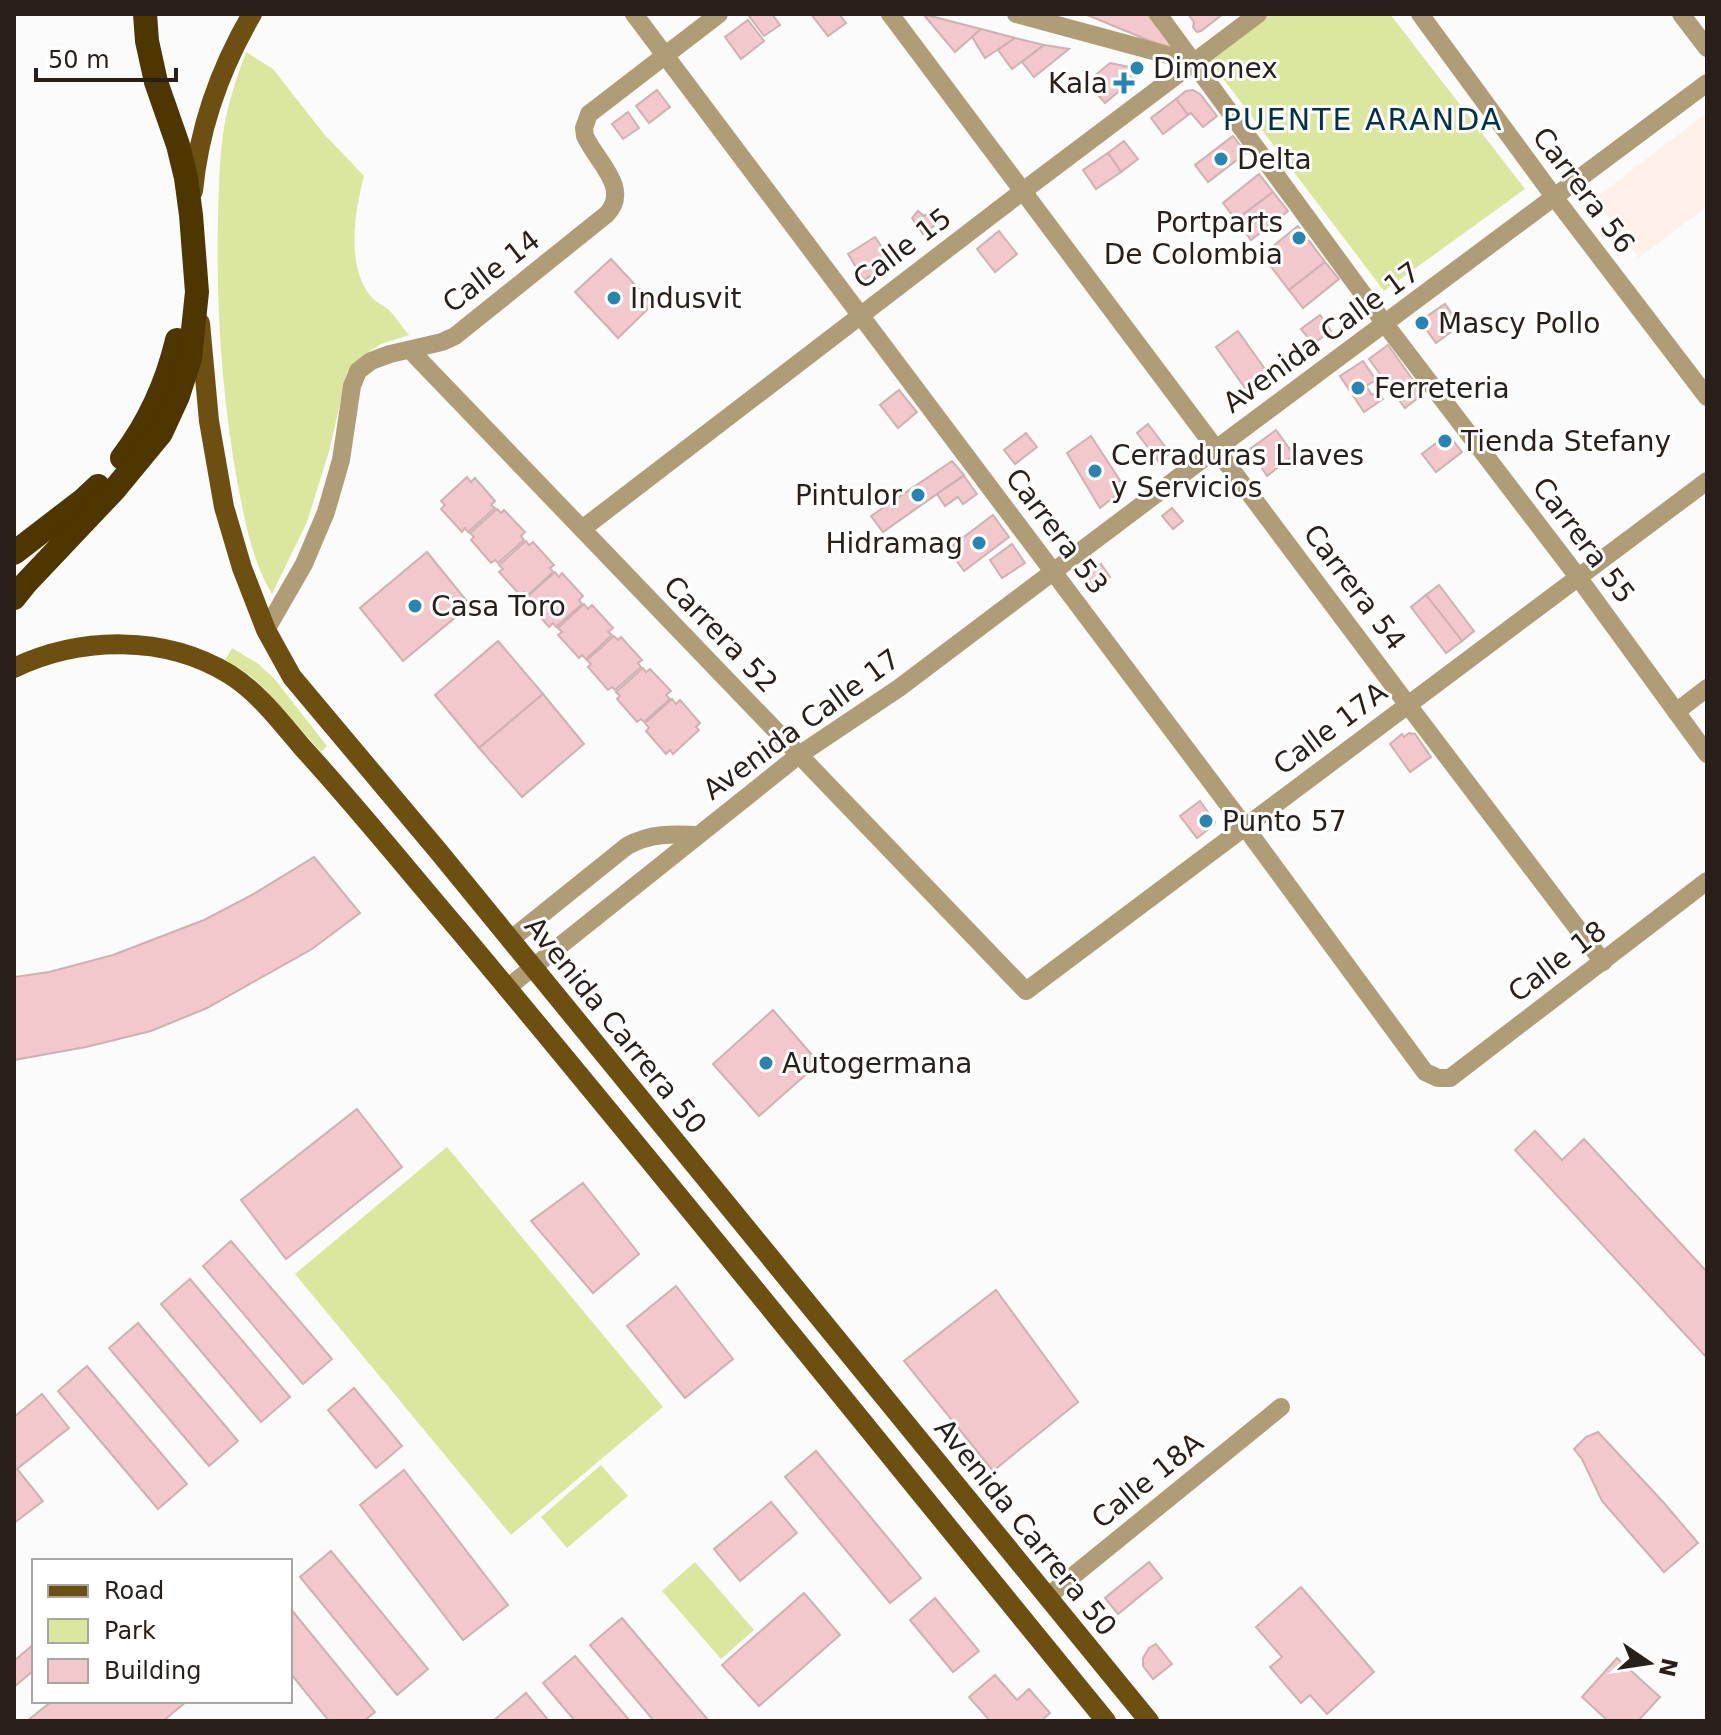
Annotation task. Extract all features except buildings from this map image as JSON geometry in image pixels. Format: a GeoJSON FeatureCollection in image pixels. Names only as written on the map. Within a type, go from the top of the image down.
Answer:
{"type":"FeatureCollection","features":[{"type":"Feature","properties":{"kind":"highway"},"geometry":{"type":"LineString","coordinates":[[14,598],[114,490],[161,433],[178,396],[190,358],[197,292],[191,215],[178,145],[156,82],[145,14]]}},
{"type":"Feature","properties":{"kind":"highway"},"geometry":{"type":"LineString","coordinates":[[14,553],[83,500],[112,472],[136,440],[157,400],[173,360],[182,321],[191,215]]}},
{"type":"Feature","properties":{"kind":"main road"},"geometry":{"type":"LineString","coordinates":[[191,215],[195,167],[209,108],[226,60],[252,14]]}},
{"type":"Feature","properties":{"kind":"main road","name":"Avenida Carrera 50"},"geometry":{"type":"LineString","coordinates":[[197,292],[209,421],[224,507],[242,568],[266,630],[292,677],[1149,1721]]}},
{"type":"Feature","properties":{"kind":"main road"},"geometry":{"type":"LineString","coordinates":[[14,668],[65,650],[117,644],[143,645],[172,650],[211,664],[246,685],[326,773],[507,988],[1106,1721]]}},
{"type":"Feature","properties":{"kind":"street","name":"Carrera 53"},"geometry":{"type":"LineString","coordinates":[[634,14],[1245,827],[1425,1072],[1438,1078]]}},
{"type":"Feature","properties":{"kind":"street","name":"Calle 14"},"geometry":{"type":"LineString","coordinates":[[266,630],[304,564],[326,512],[341,460],[352,386],[358,371],[371,361],[390,354],[455,336],[612,209],[616,188],[588,143],[584,128],[586,121],[594,109],[719,14]]}},
{"type":"Feature","properties":{"kind":"street","name":"Carrera 54"},"geometry":{"type":"LineString","coordinates":[[890,14],[1603,962]]}},
{"type":"Feature","properties":{"kind":"street"},"geometry":{"type":"LineString","coordinates":[[1016,14],[1194,62]]}},
{"type":"Feature","properties":{"kind":"street","name":"Carrera 55"},"geometry":{"type":"LineString","coordinates":[[1158,14],[1707,754]]}},
{"type":"Feature","properties":{"kind":"street","name":"Calle 15"},"geometry":{"type":"LineString","coordinates":[[582,529],[1258,14]]}},
{"type":"Feature","properties":{"kind":"street","name":"Carrera 56"},"geometry":{"type":"LineString","coordinates":[[1420,14],[1707,397]]}},
{"type":"Feature","properties":{"kind":"street"},"geometry":{"type":"LineString","coordinates":[[1681,14],[1707,48]]}},
{"type":"Feature","properties":{"kind":"street","name":"Avenida Calle 17"},"geometry":{"type":"LineString","coordinates":[[507,988],[799,755],[899,688],[1707,83]]}},
{"type":"Feature","properties":{"kind":"street","name":"Carrera 52"},"geometry":{"type":"LineString","coordinates":[[410,350],[1026,991]]}},
{"type":"Feature","properties":{"kind":"street","name":"Calle 17A"},"geometry":{"type":"LineString","coordinates":[[1026,991],[1707,481]]}},
{"type":"Feature","properties":{"kind":"street"},"geometry":{"type":"LineString","coordinates":[[1676,712],[1707,688]]}},
{"type":"Feature","properties":{"kind":"street","name":"Avenida Calle 17"},"geometry":{"type":"LineString","coordinates":[[510,940],[637,840],[659,834],[698,835]]}},
{"type":"Feature","properties":{"kind":"street","name":"Calle 18"},"geometry":{"type":"LineString","coordinates":[[1438,1078],[1450,1078],[1707,881]]}},
{"type":"Feature","properties":{"kind":"street","name":"Calle 18A"},"geometry":{"type":"LineString","coordinates":[[1047,1597],[1281,1407]]}},
{"type":"Feature","properties":{"kind":"shaded area"},"geometry":{"type":"Polygon","coordinates":[[[1707,113],[1707,206],[1639,258],[1595,198],[1707,113]]]}},
{"type":"Feature","properties":{"kind":"green space"},"geometry":{"type":"Polygon","coordinates":[[[1265,14],[1390,14],[1525,189],[1384,291],[1206,56],[1265,14]]]}},
{"type":"Feature","properties":{"kind":"green space"},"geometry":{"type":"Polygon","coordinates":[[[246,52],[273,69],[324,134],[364,176],[354,236],[357,268],[371,296],[389,310],[409,335],[381,344],[365,354],[347,372],[330,448],[307,522],[272,594],[255,556],[239,491],[224,389],[219,321],[221,150],[228,109],[246,52]]]}},
{"type":"Feature","properties":{"kind":"green space"},"geometry":{"type":"Polygon","coordinates":[[[232,648],[273,677],[327,746],[321,752],[265,689],[225,660],[232,648]]]}},
{"type":"Feature","properties":{"kind":"green space"},"geometry":{"type":"Polygon","coordinates":[[[447,1147],[663,1407],[511,1535],[295,1274],[447,1147]]]}},
{"type":"Feature","properties":{"kind":"green space"},"geometry":{"type":"Polygon","coordinates":[[[601,1465],[628,1496],[567,1548],[541,1517],[601,1465]]]}},
{"type":"Feature","properties":{"kind":"green space"},"geometry":{"type":"Polygon","coordinates":[[[695,1562],[754,1630],[721,1659],[662,1591],[695,1562]]]}},
{"type":"Feature","properties":{"kind":"place","name":"Dimonex"},"geometry":{"type":"Point","coordinates":[1137,68]}},
{"type":"Feature","properties":{"kind":"place","name":"Kala"},"geometry":{"type":"Point","coordinates":[1124,83]}},
{"type":"Feature","properties":{"kind":"place","name":"Delta"},"geometry":{"type":"Point","coordinates":[1221,159]}},
{"type":"Feature","properties":{"kind":"place","name":"Portparts De Colombia"},"geometry":{"type":"Point","coordinates":[1299,238]}},
{"type":"Feature","properties":{"kind":"place","name":"Indusvit"},"geometry":{"type":"Point","coordinates":[614,298]}},
{"type":"Feature","properties":{"kind":"place","name":"Mascy Pollo"},"geometry":{"type":"Point","coordinates":[1422,323]}},
{"type":"Feature","properties":{"kind":"place","name":"Ferreteria"},"geometry":{"type":"Point","coordinates":[1358,388]}},
{"type":"Feature","properties":{"kind":"place","name":"Tienda Stefany"},"geometry":{"type":"Point","coordinates":[1445,441]}},
{"type":"Feature","properties":{"kind":"place","name":"Cerraduras Llaves y Servicios"},"geometry":{"type":"Point","coordinates":[1095,471]}},
{"type":"Feature","properties":{"kind":"place","name":"Pintulor"},"geometry":{"type":"Point","coordinates":[918,495]}},
{"type":"Feature","properties":{"kind":"place","name":"Hidramag"},"geometry":{"type":"Point","coordinates":[979,543]}},
{"type":"Feature","properties":{"kind":"place","name":"Casa Toro"},"geometry":{"type":"Point","coordinates":[415,606]}},
{"type":"Feature","properties":{"kind":"place","name":"Punto 57"},"geometry":{"type":"Point","coordinates":[1206,821]}},
{"type":"Feature","properties":{"kind":"place","name":"Autogermana"},"geometry":{"type":"Point","coordinates":[766,1063]}},
{"type":"Feature","properties":{"kind":"district","name":"PUENTE ARANDA"},"geometry":{"type":"Point","coordinates":[1363,120]}}]}
